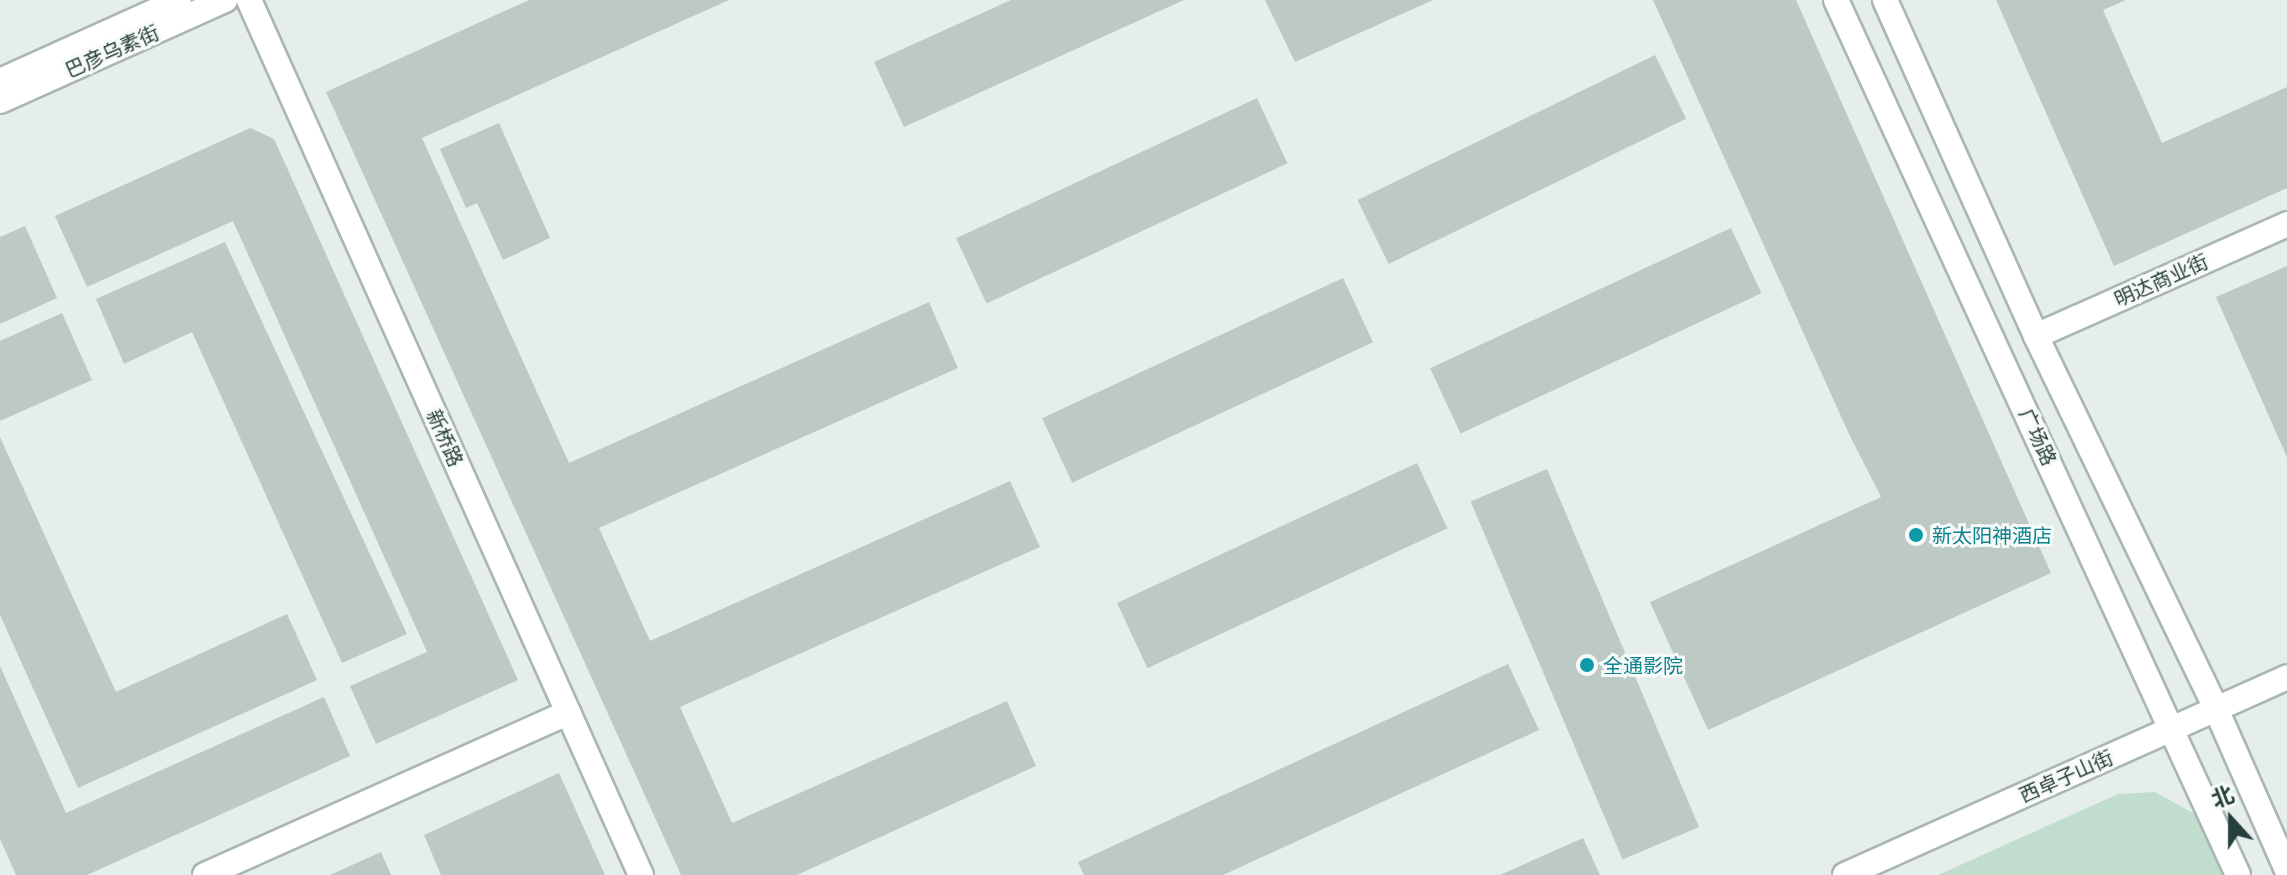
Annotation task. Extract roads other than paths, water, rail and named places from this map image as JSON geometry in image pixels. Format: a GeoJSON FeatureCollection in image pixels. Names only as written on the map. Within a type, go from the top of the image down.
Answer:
{"type":"FeatureCollection","features":[{"type":"Feature","properties":{"kind":"street","name":"巴彦乌素街"},"geometry":{"type":"LineString","coordinates":[[0,81],[179,0]]}},
{"type":"Feature","properties":{"kind":"street","name":"巴彦乌素街"},"geometry":{"type":"LineString","coordinates":[[0,101],[225,0]]}},
{"type":"Feature","properties":{"kind":"street","name":"新桥路"},"geometry":{"type":"LineString","coordinates":[[249,0],[641,875]]}},
{"type":"Feature","properties":{"kind":"street","name":"广场路"},"geometry":{"type":"LineString","coordinates":[[1836,0],[2238,875]]}},
{"type":"Feature","properties":{"kind":"street","name":"广场路"},"geometry":{"type":"LineString","coordinates":[[1885,0],[2036,336],[2216,709],[2287,870]]}},
{"type":"Feature","properties":{"kind":"street","name":"明达商业街"},"geometry":{"type":"LineString","coordinates":[[2036,336],[2287,224]]}},
{"type":"Feature","properties":{"kind":"street","name":"西卓子山街"},"geometry":{"type":"LineString","coordinates":[[1845,875],[2287,677]]}},
{"type":"Feature","properties":{"kind":"street"},"geometry":{"type":"LineString","coordinates":[[205,875],[568,713]]}},
{"type":"Feature","properties":{"kind":"place","name":"新太阳神酒店"},"geometry":{"type":"Point","coordinates":[1916,535]}},
{"type":"Feature","properties":{"kind":"place","name":"全通影院"},"geometry":{"type":"Point","coordinates":[1587,665]}}]}
